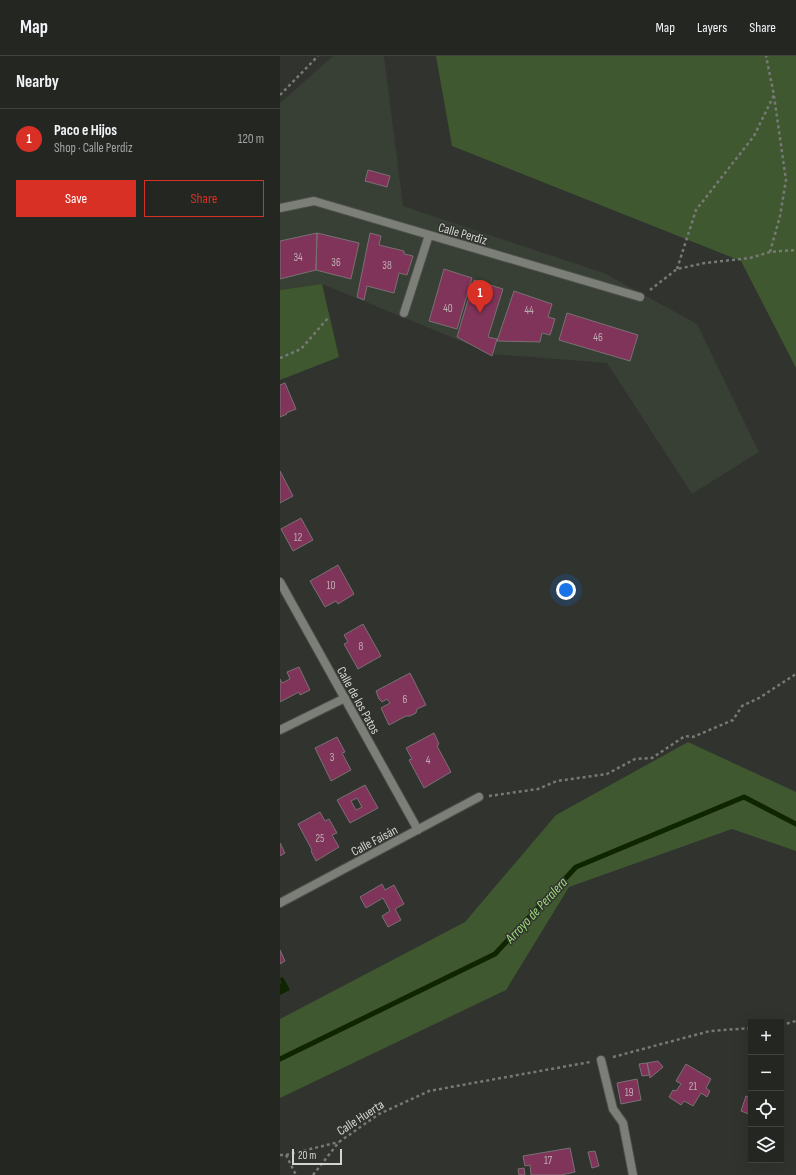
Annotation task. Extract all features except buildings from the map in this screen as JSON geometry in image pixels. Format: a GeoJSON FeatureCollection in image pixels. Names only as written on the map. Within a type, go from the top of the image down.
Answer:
{"type":"FeatureCollection","features":[{"type":"Feature","properties":{"kind":"street","name":"Calle Perdiz"},"geometry":{"type":"LineString","coordinates":[[280,208],[314,201],[640,297]]}},
{"type":"Feature","properties":{"kind":"street"},"geometry":{"type":"LineString","coordinates":[[404,313],[429,235]]}},
{"type":"Feature","properties":{"kind":"street","name":"Calle de los Patos"},"geometry":{"type":"LineString","coordinates":[[280,582],[284,596],[345,698],[418,830]]}},
{"type":"Feature","properties":{"kind":"street"},"geometry":{"type":"LineString","coordinates":[[280,730],[345,698]]}},
{"type":"Feature","properties":{"kind":"street","name":"Calle Faisán"},"geometry":{"type":"LineString","coordinates":[[280,903],[479,797]]}},
{"type":"Feature","properties":{"kind":"street"},"geometry":{"type":"LineString","coordinates":[[602,1060],[613,1109],[623,1123],[633,1175]]}},
{"type":"Feature","properties":{"kind":"path"},"geometry":{"type":"LineString","coordinates":[[280,95],[318,56]]}},
{"type":"Feature","properties":{"kind":"path"},"geometry":{"type":"LineString","coordinates":[[766,56],[774,96],[786,180],[780,216],[770,252]]}},
{"type":"Feature","properties":{"kind":"path"},"geometry":{"type":"LineString","coordinates":[[677,269],[696,210],[754,136],[774,96]]}},
{"type":"Feature","properties":{"kind":"path"},"geometry":{"type":"LineString","coordinates":[[640,297],[677,269],[705,263],[750,258],[770,252],[796,250]]}},
{"type":"Feature","properties":{"kind":"path"},"geometry":{"type":"LineString","coordinates":[[280,358],[301,349],[328,318]]}},
{"type":"Feature","properties":{"kind":"path"},"geometry":{"type":"LineString","coordinates":[[479,797],[538,789],[557,781],[607,774],[635,759],[652,758],[685,736],[693,737],[733,720],[742,706],[759,698],[796,674]]}},
{"type":"Feature","properties":{"kind":"path"},"geometry":{"type":"LineString","coordinates":[[784,1024],[796,1021]]}},
{"type":"Feature","properties":{"kind":"path","name":"Calle Huerta"},"geometry":{"type":"LineString","coordinates":[[313,1175],[339,1142],[379,1114],[429,1091]]}},
{"type":"Feature","properties":{"kind":"path"},"geometry":{"type":"LineString","coordinates":[[280,1155],[286,1155],[339,1142]]}},
{"type":"Feature","properties":{"kind":"path"},"geometry":{"type":"LineString","coordinates":[[286,1155],[296,1175]]}},
{"type":"Feature","properties":{"kind":"shaded area"},"geometry":{"type":"Polygon","coordinates":[[[333,56],[384,56],[403,206],[604,273],[697,324],[759,452],[692,494],[607,363],[492,354],[322,284],[280,290],[280,103],[333,56]]]}},
{"type":"Feature","properties":{"kind":"shaded area"},"geometry":{"type":"Polygon","coordinates":[[[436,56],[796,56],[796,368],[741,261],[452,146],[436,56]]]}},
{"type":"Feature","properties":{"kind":"shaded area"},"geometry":{"type":"Polygon","coordinates":[[[322,284],[339,357],[280,380],[280,290],[322,284]]]}},
{"type":"Feature","properties":{"kind":"shaded area"},"geometry":{"type":"Polygon","coordinates":[[[688,742],[796,792],[796,851],[732,829],[569,887],[506,990],[280,1098],[280,1019],[465,922],[556,815],[688,742]]]}},
{"type":"Feature","properties":{"kind":"shaded area"},"geometry":{"type":"Polygon","coordinates":[[[283,977],[290,990],[280,995],[280,978],[283,977]]]}},
{"type":"Feature","properties":{"kind":"waterway","name":"Arroyo de Peralera"},"geometry":{"type":"LineString","coordinates":[[280,1059],[495,954],[576,867],[744,797],[796,824]]}},
{"type":"Feature","properties":{"kind":"place","name":"Paco e Hijos"},"geometry":{"type":"Point","coordinates":[480,313]}}]}
